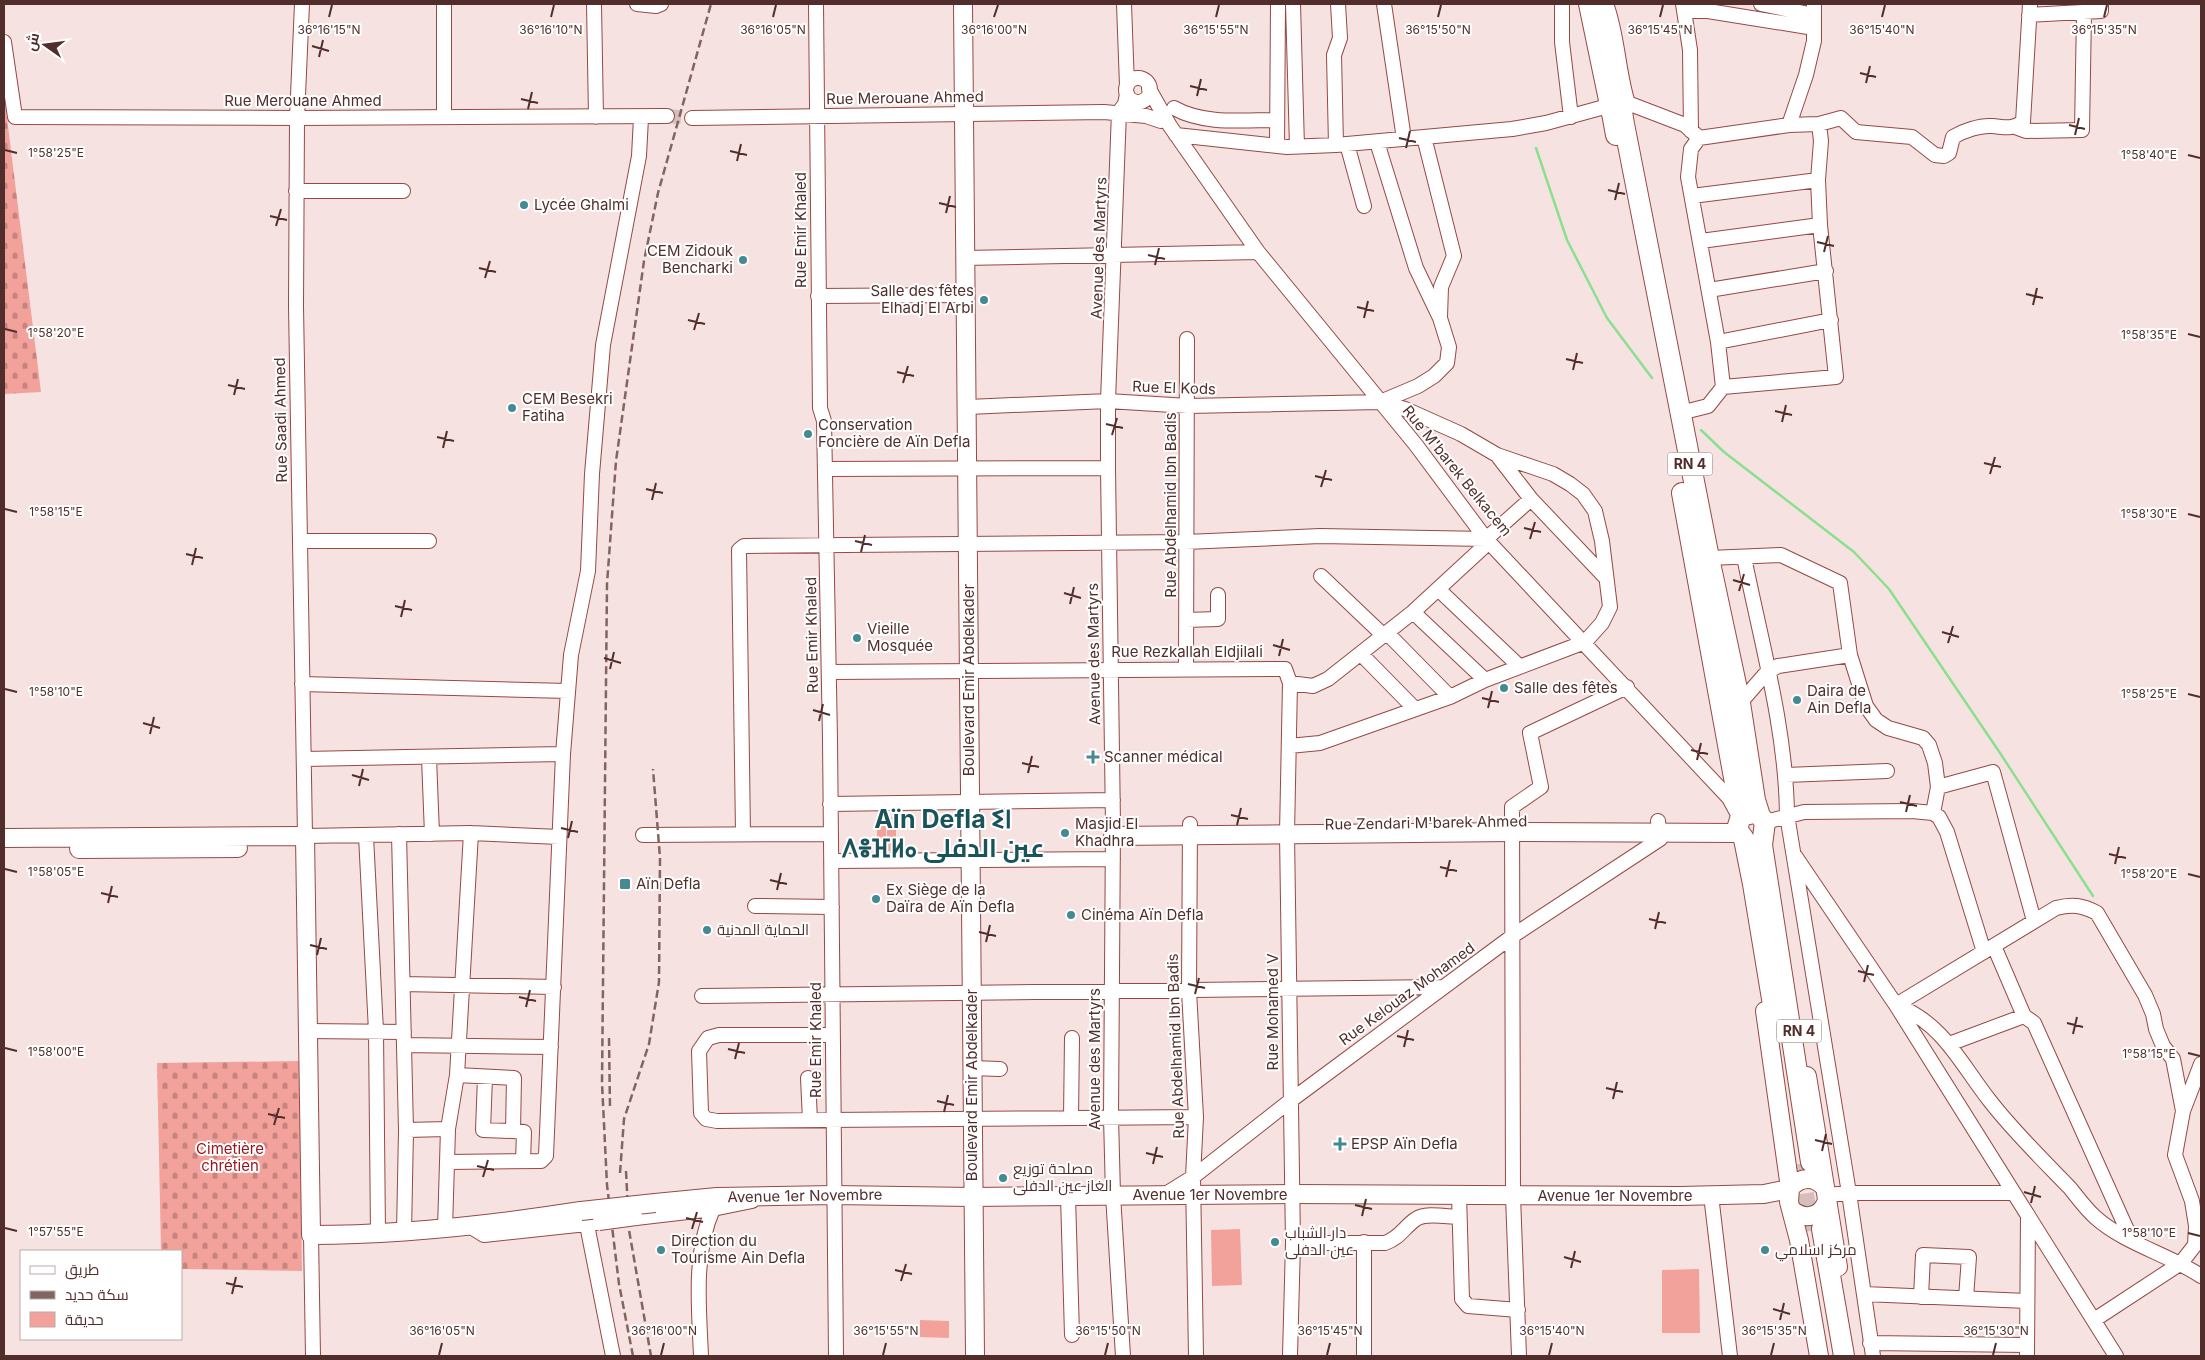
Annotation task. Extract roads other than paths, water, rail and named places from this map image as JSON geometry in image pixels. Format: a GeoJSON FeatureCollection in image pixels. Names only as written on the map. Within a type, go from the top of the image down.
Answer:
{"type":"FeatureCollection","features":[{"type":"Feature","properties":{"kind":"highway","name":"RN 4"},"geometry":{"type":"LineString","coordinates":[[1589,4],[1616,105],[1740,703],[1755,800],[1749,825]]}},
{"type":"Feature","properties":{"kind":"highway","name":"RN 4"},"geometry":{"type":"LineString","coordinates":[[1603,4],[1617,58],[1616,105],[1760,879],[1805,1163]]}},
{"type":"Feature","properties":{"kind":"highway"},"geometry":{"type":"LineString","coordinates":[[1831,1356],[1816,1230],[1844,1356]]}},
{"type":"Feature","properties":{"kind":"main road","name":"Boulevard Emir Abdelkader"},"geometry":{"type":"LineString","coordinates":[[962,4],[964,258],[968,407],[966,468],[969,544],[971,1068],[975,1356]]}},
{"type":"Feature","properties":{"kind":"main road"},"geometry":{"type":"LineString","coordinates":[[1113,831],[1749,825]]}},
{"type":"Feature","properties":{"kind":"main road"},"geometry":{"type":"LineString","coordinates":[[4,838],[305,841]]}},
{"type":"Feature","properties":{"kind":"main road"},"geometry":{"type":"LineString","coordinates":[[4,848],[149,850],[305,841]]}},
{"type":"Feature","properties":{"kind":"main road"},"geometry":{"type":"LineString","coordinates":[[305,841],[311,1236]]}},
{"type":"Feature","properties":{"kind":"main road","name":"RN 4"},"geometry":{"type":"LineString","coordinates":[[1760,879],[1781,931],[1827,1194],[1852,1356]]}},
{"type":"Feature","properties":{"kind":"main road","name":"RN 4"},"geometry":{"type":"LineString","coordinates":[[1760,879],[1763,996],[1790,1198],[1800,1240],[1819,1356]]}},
{"type":"Feature","properties":{"kind":"main road"},"geometry":{"type":"LineString","coordinates":[[1807,1178],[1818,1181],[1827,1194],[1821,1211],[1816,1215],[1803,1216],[1790,1198],[1797,1181],[1807,1178]]}},
{"type":"Feature","properties":{"kind":"main road","name":"Avenue 1er Novembre"},"geometry":{"type":"LineString","coordinates":[[311,1236],[404,1233],[589,1220],[656,1203],[834,1194],[972,1197],[1293,1194],[1459,1194],[1514,1196],[1764,1194],[1778,1198],[1790,1198]]}},
{"type":"Feature","properties":{"kind":"street","name":"Rue Saadi Ahmed"},"geometry":{"type":"LineString","coordinates":[[302,4],[296,191],[305,841]]}},
{"type":"Feature","properties":{"kind":"street"},"geometry":{"type":"LineString","coordinates":[[444,4],[444,118]]}},
{"type":"Feature","properties":{"kind":"street"},"geometry":{"type":"LineString","coordinates":[[594,4],[596,117]]}},
{"type":"Feature","properties":{"kind":"street"},"geometry":{"type":"LineString","coordinates":[[637,4],[656,6],[661,4]]}},
{"type":"Feature","properties":{"kind":"street","name":"Rue Emir Khaled"},"geometry":{"type":"LineString","coordinates":[[816,4],[820,408],[824,421],[829,672],[836,1356]]}},
{"type":"Feature","properties":{"kind":"street"},"geometry":{"type":"LineString","coordinates":[[1124,4],[1127,90],[1132,100],[1143,92]]}},
{"type":"Feature","properties":{"kind":"street"},"geometry":{"type":"LineString","coordinates":[[1277,146],[1278,4]]}},
{"type":"Feature","properties":{"kind":"street"},"geometry":{"type":"LineString","coordinates":[[1293,4],[1297,147]]}},
{"type":"Feature","properties":{"kind":"street"},"geometry":{"type":"LineString","coordinates":[[1338,4],[1340,38],[1334,55],[1341,144],[1364,206]]}},
{"type":"Feature","properties":{"kind":"street"},"geometry":{"type":"LineString","coordinates":[[1384,4],[1404,139]]}},
{"type":"Feature","properties":{"kind":"street"},"geometry":{"type":"LineString","coordinates":[[1562,4],[1562,42],[1571,117]]}},
{"type":"Feature","properties":{"kind":"street"},"geometry":{"type":"LineString","coordinates":[[1761,4],[1814,16]]}},
{"type":"Feature","properties":{"kind":"street"},"geometry":{"type":"LineString","coordinates":[[1695,135],[1789,125],[1819,124],[1841,118],[1856,132],[1912,137],[1935,155],[1944,156],[1949,153],[1953,137],[1962,131],[1991,126],[2005,129],[2015,127],[2023,122],[2030,9],[2084,13],[2101,11],[2101,4]]}},
{"type":"Feature","properties":{"kind":"street"},"geometry":{"type":"LineString","coordinates":[[1723,388],[1718,342],[1688,177],[1691,149],[1695,135],[1690,50],[1683,8],[1814,16]]}},
{"type":"Feature","properties":{"kind":"street"},"geometry":{"type":"LineString","coordinates":[[2015,127],[2026,132],[2082,130],[2084,13]]}},
{"type":"Feature","properties":{"kind":"street"},"geometry":{"type":"LineString","coordinates":[[1789,125],[1806,75],[1814,41],[1814,16]]}},
{"type":"Feature","properties":{"kind":"street"},"geometry":{"type":"LineString","coordinates":[[1125,31],[1143,92]]}},
{"type":"Feature","properties":{"kind":"street","name":"Rue Merouane Ahmed"},"geometry":{"type":"LineString","coordinates":[[4,42],[15,117],[641,118],[667,116]]}},
{"type":"Feature","properties":{"kind":"street"},"geometry":{"type":"LineString","coordinates":[[1127,90],[1133,79],[1143,92]]}},
{"type":"Feature","properties":{"kind":"street","name":"Avenue des Martyrs"},"geometry":{"type":"LineString","coordinates":[[1123,1356],[1113,1195],[1111,1118],[1113,831],[1108,401],[1119,112],[1124,104],[1127,90]]}},
{"type":"Feature","properties":{"kind":"street"},"geometry":{"type":"LineString","coordinates":[[1119,112],[1143,92]]}},
{"type":"Feature","properties":{"kind":"street","name":"Rue M'barek Belkacem"},"geometry":{"type":"LineString","coordinates":[[1143,92],[1258,252],[1416,445],[1488,540],[1729,798],[1749,825]]}},
{"type":"Feature","properties":{"kind":"street"},"geometry":{"type":"LineString","coordinates":[[1119,112],[1169,127],[1277,146],[1297,147],[1377,142],[1512,129],[1571,117],[1616,105],[1685,125],[1695,135]]}},
{"type":"Feature","properties":{"kind":"street"},"geometry":{"type":"LineString","coordinates":[[1174,108],[1196,116],[1216,120],[1277,120]]}},
{"type":"Feature","properties":{"kind":"street","name":"Rue Merouane Ahmed"},"geometry":{"type":"LineString","coordinates":[[692,118],[1119,112]]}},
{"type":"Feature","properties":{"kind":"street"},"geometry":{"type":"LineString","coordinates":[[447,1162],[541,1161],[546,1156],[559,837],[568,691],[574,635],[588,571],[592,474],[602,345],[639,156],[641,118]]}},
{"type":"Feature","properties":{"kind":"street"},"geometry":{"type":"LineString","coordinates":[[1680,413],[1708,406],[1723,388],[1836,377],[1832,320],[1820,224],[1818,180],[1821,141],[1819,124]]}},
{"type":"Feature","properties":{"kind":"street"},"geometry":{"type":"LineString","coordinates":[[1424,137],[1454,256],[1441,287],[1440,318]]}},
{"type":"Feature","properties":{"kind":"street"},"geometry":{"type":"LineString","coordinates":[[1377,142],[1416,268],[1440,318],[1449,347],[1447,363],[1434,376],[1418,386],[1380,402]]}},
{"type":"Feature","properties":{"kind":"street"},"geometry":{"type":"LineString","coordinates":[[1692,196],[1818,180]]}},
{"type":"Feature","properties":{"kind":"street"},"geometry":{"type":"LineString","coordinates":[[296,191],[403,191]]}},
{"type":"Feature","properties":{"kind":"street"},"geometry":{"type":"LineString","coordinates":[[1701,241],[1820,224]]}},
{"type":"Feature","properties":{"kind":"street"},"geometry":{"type":"LineString","coordinates":[[964,258],[1258,252]]}},
{"type":"Feature","properties":{"kind":"street"},"geometry":{"type":"LineString","coordinates":[[1709,290],[1826,271]]}},
{"type":"Feature","properties":{"kind":"street"},"geometry":{"type":"LineString","coordinates":[[818,296],[965,295]]}},
{"type":"Feature","properties":{"kind":"street"},"geometry":{"type":"LineString","coordinates":[[1718,342],[1832,320]]}},
{"type":"Feature","properties":{"kind":"street","name":"Rue Abdelhamid Ibn Badis"},"geometry":{"type":"LineString","coordinates":[[1186,670],[1187,339]]}},
{"type":"Feature","properties":{"kind":"street","name":"Rue El Kods"},"geometry":{"type":"LineString","coordinates":[[968,407],[1108,401],[1188,406],[1380,402]]}},
{"type":"Feature","properties":{"kind":"street"},"geometry":{"type":"LineString","coordinates":[[1289,746],[1320,743],[1450,696],[1484,680],[1584,642],[1602,623],[1610,607],[1602,541],[1595,511],[1583,494],[1552,474],[1497,455],[1461,434],[1405,409],[1380,402]]}},
{"type":"Feature","properties":{"kind":"street"},"geometry":{"type":"LineString","coordinates":[[1497,455],[1531,499],[1605,577]]}},
{"type":"Feature","properties":{"kind":"street"},"geometry":{"type":"LineString","coordinates":[[825,469],[1108,468]]}},
{"type":"Feature","properties":{"kind":"street"},"geometry":{"type":"LineString","coordinates":[[1290,683],[1313,686],[1328,679],[1361,654],[1413,612],[1531,499]]}},
{"type":"Feature","properties":{"kind":"street"},"geometry":{"type":"LineString","coordinates":[[743,834],[739,550],[744,546],[1186,542],[1320,536],[1488,540]]}},
{"type":"Feature","properties":{"kind":"street"},"geometry":{"type":"LineString","coordinates":[[300,541],[429,541]]}},
{"type":"Feature","properties":{"kind":"street"},"geometry":{"type":"LineString","coordinates":[[1709,558],[1780,555],[1840,583],[1850,655],[1866,706],[1876,720],[1902,734],[1922,738],[1929,745],[1935,763],[1938,787],[1933,813]]}},
{"type":"Feature","properties":{"kind":"street"},"geometry":{"type":"LineString","coordinates":[[1744,557],[1783,746],[1787,815],[1792,852],[1849,1193],[1872,1350],[2027,1350],[2028,1213]]}},
{"type":"Feature","properties":{"kind":"street"},"geometry":{"type":"LineString","coordinates":[[1321,576],[1383,635],[1390,637],[1450,696]]}},
{"type":"Feature","properties":{"kind":"street"},"geometry":{"type":"LineString","coordinates":[[1438,589],[1519,666]]}},
{"type":"Feature","properties":{"kind":"street"},"geometry":{"type":"LineString","coordinates":[[1186,620],[1218,619],[1218,595]]}},
{"type":"Feature","properties":{"kind":"street"},"geometry":{"type":"LineString","coordinates":[[1413,612],[1484,680]]}},
{"type":"Feature","properties":{"kind":"street"},"geometry":{"type":"LineString","coordinates":[[1361,654],[1415,709]]}},
{"type":"Feature","properties":{"kind":"street"},"geometry":{"type":"LineString","coordinates":[[1740,703],[1767,672],[1778,666],[1850,655]]}},
{"type":"Feature","properties":{"kind":"street","name":"Rue Rezkallah Eldjilali"},"geometry":{"type":"LineString","coordinates":[[829,672],[1285,669]]}},
{"type":"Feature","properties":{"kind":"street","name":"Rue Mohamed V"},"geometry":{"type":"LineString","coordinates":[[1285,669],[1290,683],[1288,829],[1290,1101],[1293,1194],[1290,1356]]}},
{"type":"Feature","properties":{"kind":"street"},"geometry":{"type":"LineString","coordinates":[[302,684],[568,691]]}},
{"type":"Feature","properties":{"kind":"street"},"geometry":{"type":"LineString","coordinates":[[1518,1356],[1514,1196],[1512,807],[1541,787],[1530,733],[1627,687]]}},
{"type":"Feature","properties":{"kind":"street"},"geometry":{"type":"LineString","coordinates":[[304,759],[563,754]]}},
{"type":"Feature","properties":{"kind":"street"},"geometry":{"type":"LineString","coordinates":[[429,758],[432,834]]}},
{"type":"Feature","properties":{"kind":"street"},"geometry":{"type":"LineString","coordinates":[[1786,775],[1887,771]]}},
{"type":"Feature","properties":{"kind":"street"},"geometry":{"type":"LineString","coordinates":[[1938,787],[1994,772],[2034,921]]}},
{"type":"Feature","properties":{"kind":"street"},"geometry":{"type":"LineString","coordinates":[[830,804],[1112,800]]}},
{"type":"Feature","properties":{"kind":"street"},"geometry":{"type":"LineString","coordinates":[[1749,825],[1804,812],[1912,811],[1933,813],[1939,817],[1947,832],[1989,949],[2024,1016],[2034,1023],[2132,1241]]}},
{"type":"Feature","properties":{"kind":"street","name":"Rue Kelouaz Mohamed"},"geometry":{"type":"LineString","coordinates":[[1164,1195],[1193,1177],[1290,1101],[1514,936],[1660,839],[1659,827]]}},
{"type":"Feature","properties":{"kind":"street","name":"Rue Abdelhamid Ibn Badis"},"geometry":{"type":"LineString","coordinates":[[1190,830],[1189,991],[1196,1117],[1193,1177],[1196,1356]]}},
{"type":"Feature","properties":{"kind":"street"},"geometry":{"type":"LineString","coordinates":[[305,841],[399,834],[471,833],[559,837]]}},
{"type":"Feature","properties":{"kind":"street"},"geometry":{"type":"LineString","coordinates":[[444,1229],[448,1130],[456,1075],[464,985],[471,833]]}},
{"type":"Feature","properties":{"kind":"street"},"geometry":{"type":"LineString","coordinates":[[399,834],[406,1130],[404,1233]]}},
{"type":"Feature","properties":{"kind":"street"},"geometry":{"type":"LineString","coordinates":[[643,835],[831,834]]}},
{"type":"Feature","properties":{"kind":"street"},"geometry":{"type":"LineString","coordinates":[[366,836],[376,1031],[378,1234]]}},
{"type":"Feature","properties":{"kind":"street"},"geometry":{"type":"LineString","coordinates":[[1792,852],[1896,1005],[2116,1356]]}},
{"type":"Feature","properties":{"kind":"street"},"geometry":{"type":"LineString","coordinates":[[831,860],[1113,859]]}},
{"type":"Feature","properties":{"kind":"street"},"geometry":{"type":"LineString","coordinates":[[1896,1005],[2056,908],[2071,905],[2086,907],[2097,913],[2145,995],[2154,1014],[2156,1030],[2163,1046],[2173,1059],[2183,1111]]}},
{"type":"Feature","properties":{"kind":"street"},"geometry":{"type":"LineString","coordinates":[[755,906],[832,908]]}},
{"type":"Feature","properties":{"kind":"street"},"geometry":{"type":"LineString","coordinates":[[403,984],[554,987]]}},
{"type":"Feature","properties":{"kind":"street"},"geometry":{"type":"LineString","coordinates":[[702,996],[1444,987]]}},
{"type":"Feature","properties":{"kind":"street"},"geometry":{"type":"LineString","coordinates":[[1896,1005],[1923,1019],[1949,1044],[1990,1101],[2095,1218],[2132,1241],[2181,1263],[2201,1276]]}},
{"type":"Feature","properties":{"kind":"street"},"geometry":{"type":"LineString","coordinates":[[1949,1044],[2024,1016]]}},
{"type":"Feature","properties":{"kind":"street"},"geometry":{"type":"LineString","coordinates":[[308,1031],[376,1031],[457,1047],[551,1047]]}},
{"type":"Feature","properties":{"kind":"street"},"geometry":{"type":"LineString","coordinates":[[832,1035],[719,1035],[708,1038],[699,1051],[700,1109],[706,1118],[717,1122],[1196,1117]]}},
{"type":"Feature","properties":{"kind":"street"},"geometry":{"type":"LineString","coordinates":[[1071,1118],[1072,1038]]}},
{"type":"Feature","properties":{"kind":"street"},"geometry":{"type":"LineString","coordinates":[[2094,1320],[2181,1263],[2195,1245],[2197,1199],[2175,1155],[2183,1111],[2201,1064]]}},
{"type":"Feature","properties":{"kind":"street"},"geometry":{"type":"LineString","coordinates":[[971,1068],[1000,1069]]}},
{"type":"Feature","properties":{"kind":"street"},"geometry":{"type":"LineString","coordinates":[[456,1075],[514,1078],[513,1131]]}},
{"type":"Feature","properties":{"kind":"street"},"geometry":{"type":"LineString","coordinates":[[485,1077],[483,1130],[524,1132],[523,1161]]}},
{"type":"Feature","properties":{"kind":"street"},"geometry":{"type":"LineString","coordinates":[[808,1078],[810,1120]]}},
{"type":"Feature","properties":{"kind":"street"},"geometry":{"type":"LineString","coordinates":[[406,1130],[448,1130]]}},
{"type":"Feature","properties":{"kind":"street"},"geometry":{"type":"LineString","coordinates":[[1827,1194],[2014,1193]]}},
{"type":"Feature","properties":{"kind":"street"},"geometry":{"type":"LineString","coordinates":[[1459,1194],[1462,1299],[1468,1306],[1518,1310]]}},
{"type":"Feature","properties":{"kind":"street"},"geometry":{"type":"LineString","coordinates":[[1711,1195],[1730,1356]]}},
{"type":"Feature","properties":{"kind":"street"},"geometry":{"type":"LineString","coordinates":[[613,1356],[589,1220],[636,1218],[713,1209],[739,1205],[767,1196]]}},
{"type":"Feature","properties":{"kind":"street"},"geometry":{"type":"LineString","coordinates":[[1068,1196],[1072,1335]]}},
{"type":"Feature","properties":{"kind":"street"},"geometry":{"type":"LineString","coordinates":[[701,1356],[700,1255],[702,1240],[713,1209]]}},
{"type":"Feature","properties":{"kind":"street"},"geometry":{"type":"LineString","coordinates":[[1293,1243],[1385,1242],[1396,1239],[1417,1218],[1425,1216],[1459,1217]]}},
{"type":"Feature","properties":{"kind":"street"},"geometry":{"type":"LineString","coordinates":[[311,1236],[314,1356]]}},
{"type":"Feature","properties":{"kind":"street"},"geometry":{"type":"LineString","coordinates":[[1364,1242],[1364,1356]]}},
{"type":"Feature","properties":{"kind":"street"},"geometry":{"type":"LineString","coordinates":[[1921,1297],[1923,1254],[1969,1257],[1966,1298]]}},
{"type":"Feature","properties":{"kind":"street"},"geometry":{"type":"LineString","coordinates":[[1864,1294],[2027,1301]]}},
{"type":"Feature","properties":{"kind":"waterway"},"geometry":{"type":"LineString","coordinates":[[1536,148],[1567,240],[1607,318],[1652,378]]}},
{"type":"Feature","properties":{"kind":"waterway"},"geometry":{"type":"LineString","coordinates":[[1701,430],[1724,452],[1854,552],[1889,589],[2000,753],[2093,896]]}},
{"type":"Feature","properties":{"kind":"tunnel"},"geometry":{"type":"LineString","coordinates":[[667,116],[692,118]]}},
{"type":"Feature","properties":{"kind":"tunnel"},"geometry":{"type":"LineString","coordinates":[[1799,1164],[1810,1231]]}},
{"type":"Feature","properties":{"kind":"railway"},"geometry":{"type":"LineString","coordinates":[[633,1356],[619,1284],[607,1185],[602,1083],[607,584],[616,461],[644,261],[658,193],[711,4]]}},
{"type":"Feature","properties":{"kind":"railway"},"geometry":{"type":"LineString","coordinates":[[620,1173],[624,1119],[649,1044],[659,982],[660,858],[653,769]]}},
{"type":"Feature","properties":{"kind":"railway"},"geometry":{"type":"LineString","coordinates":[[609,1038],[610,1108]]}},
{"type":"Feature","properties":{"kind":"railway"},"geometry":{"type":"LineString","coordinates":[[626,1171],[629,1230],[651,1356]]}},
{"type":"Feature","properties":{"kind":"place","name":"Lycée Ghalmi"},"geometry":{"type":"Point","coordinates":[524,205]}},
{"type":"Feature","properties":{"kind":"place","name":"CEM Zidouk Bencharki"},"geometry":{"type":"Point","coordinates":[743,260]}},
{"type":"Feature","properties":{"kind":"place","name":"Salle des fêtes Elhadj El Arbi"},"geometry":{"type":"Point","coordinates":[984,300]}},
{"type":"Feature","properties":{"kind":"place","name":"CEM Besekri Fatiha"},"geometry":{"type":"Point","coordinates":[512,408]}},
{"type":"Feature","properties":{"kind":"place","name":"Conservation Foncière de Aïn Defla"},"geometry":{"type":"Point","coordinates":[808,434]}},
{"type":"Feature","properties":{"kind":"place","name":"Vieille Mosquée"},"geometry":{"type":"Point","coordinates":[857,638]}},
{"type":"Feature","properties":{"kind":"place","name":"Salle des fêtes"},"geometry":{"type":"Point","coordinates":[1504,688]}},
{"type":"Feature","properties":{"kind":"place","name":"Daira de Ain Defla"},"geometry":{"type":"Point","coordinates":[1797,700]}},
{"type":"Feature","properties":{"kind":"place","name":"Scanner médical"},"geometry":{"type":"Point","coordinates":[1093,757]}},
{"type":"Feature","properties":{"kind":"place","name":"Masjid El Khadhra"},"geometry":{"type":"Point","coordinates":[1065,833]}},
{"type":"Feature","properties":{"kind":"place","name":"Aïn Defla"},"geometry":{"type":"Point","coordinates":[625,884]}},
{"type":"Feature","properties":{"kind":"place","name":"Ex Siège de la Daïra de Aïn Defla"},"geometry":{"type":"Point","coordinates":[876,899]}},
{"type":"Feature","properties":{"kind":"place","name":"Cinéma Aïn Defla"},"geometry":{"type":"Point","coordinates":[1071,915]}},
{"type":"Feature","properties":{"kind":"place","name":"الحماية المدنية"},"geometry":{"type":"Point","coordinates":[707,930]}},
{"type":"Feature","properties":{"kind":"place","name":"EPSP Aïn Defla"},"geometry":{"type":"Point","coordinates":[1340,1144]}},
{"type":"Feature","properties":{"kind":"place","name":"مصلحة توزيع الغاز عين الدفلى"},"geometry":{"type":"Point","coordinates":[1003,1178]}},
{"type":"Feature","properties":{"kind":"place","name":"دار الشباب عين الدفلى"},"geometry":{"type":"Point","coordinates":[1275,1242]}},
{"type":"Feature","properties":{"kind":"place","name":"Direction du Tourisme Ain Defla"},"geometry":{"type":"Point","coordinates":[661,1250]}},
{"type":"Feature","properties":{"kind":"place","name":"مركز اسلامي"},"geometry":{"type":"Point","coordinates":[1765,1250]}},
{"type":"Feature","properties":{"kind":"district","name":"Aïn Defla ⵉⵏ ⴷⴻⴼⵍⴰ عين الدفلى"},"geometry":{"type":"Point","coordinates":[943,834]}},
{"type":"Feature","properties":{"kind":"park label","name":"Cimetière chrétien"},"geometry":{"type":"Point","coordinates":[230,1158]}}]}
